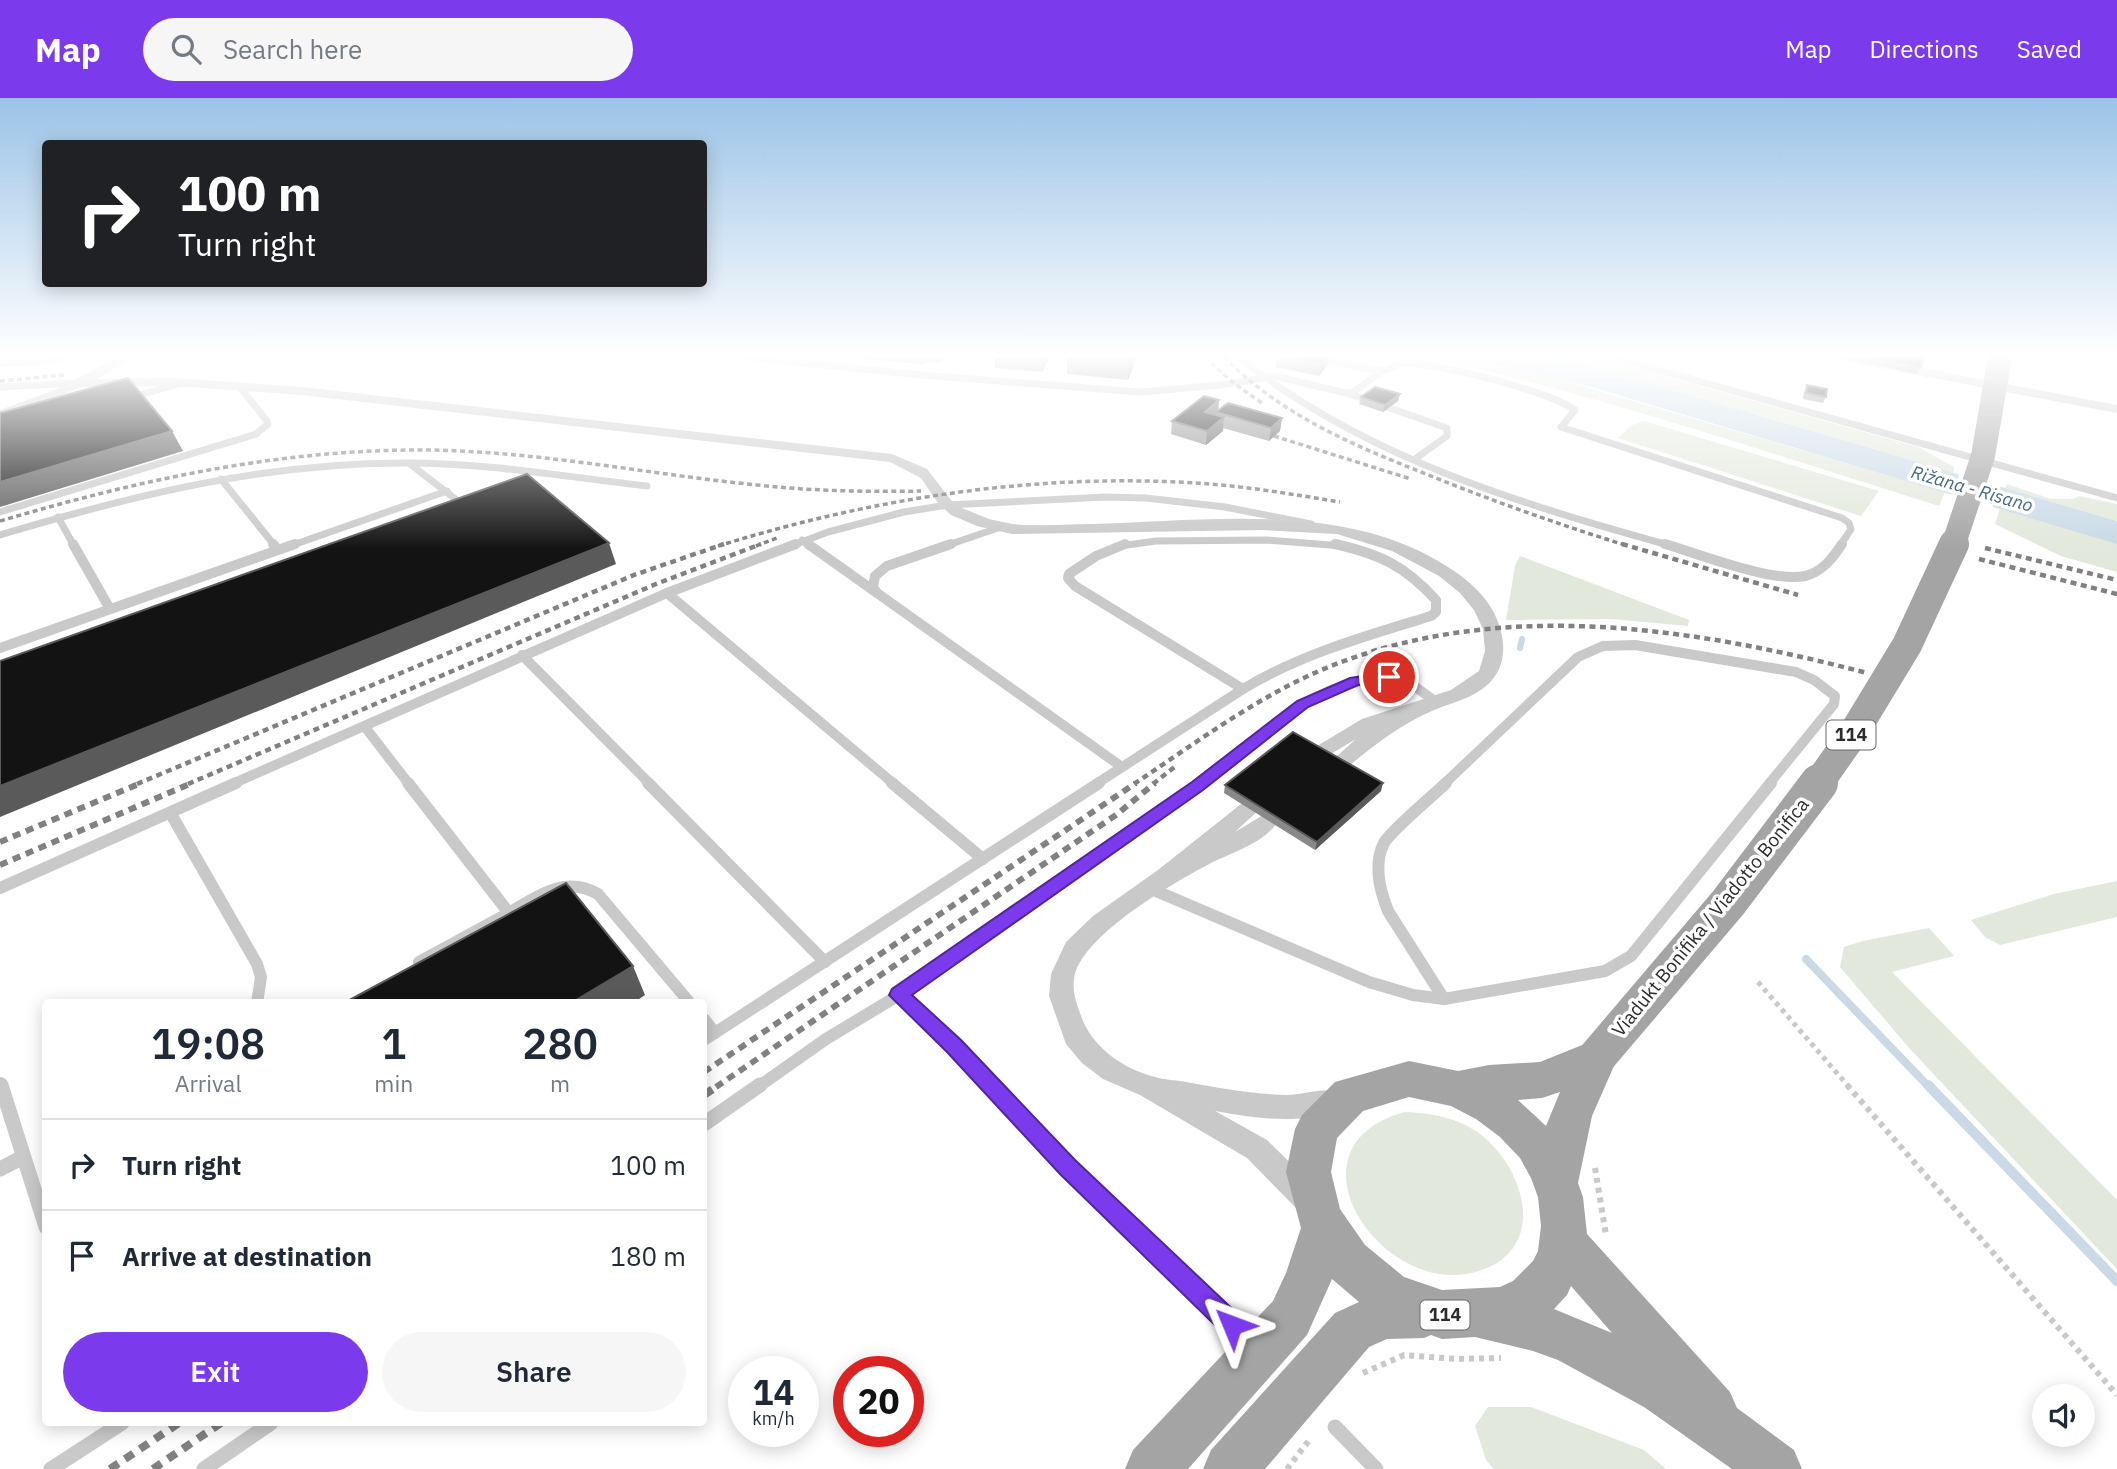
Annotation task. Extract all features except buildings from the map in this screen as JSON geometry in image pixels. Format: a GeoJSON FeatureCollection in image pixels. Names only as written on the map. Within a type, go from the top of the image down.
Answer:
{"type":"FeatureCollection","features":[{"type":"Feature","properties":{"kind":"main road","name":"Viadukt Bonifika / Viadotto Bonifica"},"geometry":{"type":"LineString","coordinates":[[1597,1057],[1760,862],[1877,696],[1943,572],[1970,504],[1992,421]]}},
{"type":"Feature","properties":{"kind":"main road","name":"114"},"geometry":{"type":"LineString","coordinates":[[1460,1089],[1489,1083],[1542,1080],[1597,1057]]}},
{"type":"Feature","properties":{"kind":"main road","name":"114"},"geometry":{"type":"LineString","coordinates":[[1597,1057],[1570,1116],[1576,1172],[1566,1212],[1586,1241],[1757,1455]]}},
{"type":"Feature","properties":{"kind":"main road","name":"114"},"geometry":{"type":"LineString","coordinates":[[1576,1172],[1540,1150],[1517,1124],[1490,1104],[1460,1089],[1409,1079],[1374,1084],[1343,1099],[1327,1114],[1315,1133],[1309,1155],[1308,1179],[1318,1217],[1343,1259],[1370,1284],[1402,1303],[1475,1329],[1537,1292],[1555,1270],[1586,1241]]}},
{"type":"Feature","properties":{"kind":"main road","name":"114"},"geometry":{"type":"LineString","coordinates":[[1152,1469],[1290,1318],[1308,1280],[1318,1217]]}},
{"type":"Feature","properties":{"kind":"main road","name":"114"},"geometry":{"type":"LineString","coordinates":[[1230,1469],[1352,1330],[1384,1315],[1475,1329],[1538,1328],[1621,1365],[1757,1455]]}},
{"type":"Feature","properties":{"kind":"street"},"geometry":{"type":"LineString","coordinates":[[556,421],[892,458],[918,469],[930,479],[947,505],[969,518],[1001,527],[1021,530],[1272,524],[1327,528],[1378,539],[1422,557],[1457,582],[1482,611],[1495,638],[1492,665],[1471,687],[1430,704],[1376,733],[1337,765]]}},
{"type":"Feature","properties":{"kind":"street"},"geometry":{"type":"LineString","coordinates":[[1319,754],[1361,725],[1388,714],[1430,704]]}},
{"type":"Feature","properties":{"kind":"street"},"geometry":{"type":"LineString","coordinates":[[1259,815],[1157,882],[1101,923],[1075,948],[1063,974],[1061,996],[1075,1036],[1091,1055],[1112,1071],[1149,1087],[1258,1149],[1318,1217]]}},
{"type":"Feature","properties":{"kind":"street"},"geometry":{"type":"LineString","coordinates":[[1149,1087],[1285,1108],[1309,1108],[1343,1099]]}},
{"type":"Feature","properties":{"kind":"lane"},"geometry":{"type":"LineString","coordinates":[[0,512],[256,434],[268,424],[267,421]]}},
{"type":"Feature","properties":{"kind":"lane"},"geometry":{"type":"LineString","coordinates":[[1331,421],[1415,459],[1580,521],[1787,576],[1800,576],[1823,569],[1850,529],[1849,523],[1842,518],[1561,428],[1566,421]]}},
{"type":"Feature","properties":{"kind":"lane"},"geometry":{"type":"LineString","coordinates":[[1415,459],[1447,436],[1447,428],[1427,421]]}},
{"type":"Feature","properties":{"kind":"lane"},"geometry":{"type":"LineString","coordinates":[[1841,421],[2117,498]]}},
{"type":"Feature","properties":{"kind":"lane"},"geometry":{"type":"LineString","coordinates":[[410,463],[468,509],[455,513]]}},
{"type":"Feature","properties":{"kind":"lane"},"geometry":{"type":"LineString","coordinates":[[0,535],[152,493],[221,479],[326,466],[410,463],[503,469],[647,486]]}},
{"type":"Feature","properties":{"kind":"lane"},"geometry":{"type":"LineString","coordinates":[[221,479],[278,550]]}},
{"type":"Feature","properties":{"kind":"lane"},"geometry":{"type":"LineString","coordinates":[[0,648],[447,491]]}},
{"type":"Feature","properties":{"kind":"lane"},"geometry":{"type":"LineString","coordinates":[[0,888],[667,593],[802,540],[904,512],[947,505],[1105,497],[1146,498],[1224,507],[1327,528]]}},
{"type":"Feature","properties":{"kind":"lane"},"geometry":{"type":"LineString","coordinates":[[58,517],[110,609]]}},
{"type":"Feature","properties":{"kind":"lane"},"geometry":{"type":"LineString","coordinates":[[877,593],[873,587],[875,576],[887,566],[1001,527]]}},
{"type":"Feature","properties":{"kind":"lane"},"geometry":{"type":"LineString","coordinates":[[802,540],[1122,767]]}},
{"type":"Feature","properties":{"kind":"lane"},"geometry":{"type":"LineString","coordinates":[[709,1037],[1276,669],[1317,652],[1432,617],[1436,612],[1436,600],[1413,575],[1384,558],[1342,546],[1303,540],[1126,544],[1069,574],[1068,578],[1075,586],[1243,689]]}},
{"type":"Feature","properties":{"kind":"lane"},"geometry":{"type":"LineString","coordinates":[[667,593],[982,859]]}},
{"type":"Feature","properties":{"kind":"lane"},"geometry":{"type":"LineString","coordinates":[[1157,882],[1279,946],[1376,985],[1418,998],[1444,999],[1605,971],[1624,961],[1835,704],[1835,696],[1814,680],[1796,672],[1635,645],[1603,646],[1578,657],[1384,842],[1377,866],[1379,888],[1386,907],[1444,999]]}},
{"type":"Feature","properties":{"kind":"lane"},"geometry":{"type":"LineString","coordinates":[[522,655],[825,962]]}},
{"type":"Feature","properties":{"kind":"lane"},"geometry":{"type":"LineString","coordinates":[[707,1122],[826,1039],[899,995],[1198,786],[1303,704],[1355,681],[1381,677],[1413,685],[1430,704]]}},
{"type":"Feature","properties":{"kind":"lane"},"geometry":{"type":"LineString","coordinates":[[365,727],[509,913]]}},
{"type":"Feature","properties":{"kind":"lane"},"geometry":{"type":"LineString","coordinates":[[171,814],[257,964],[261,977],[258,999]]}},
{"type":"Feature","properties":{"kind":"lane"},"geometry":{"type":"LineString","coordinates":[[404,971],[565,885],[589,887],[598,894],[687,999]]}},
{"type":"Feature","properties":{"kind":"lane"},"geometry":{"type":"LineString","coordinates":[[899,995],[954,1046],[1068,1167],[1232,1325]]}},
{"type":"Feature","properties":{"kind":"lane"},"geometry":{"type":"LineString","coordinates":[[0,1083],[42,1215]]}},
{"type":"Feature","properties":{"kind":"lane"},"geometry":{"type":"LineString","coordinates":[[0,1169],[23,1157]]}},
{"type":"Feature","properties":{"kind":"lane"},"geometry":{"type":"LineString","coordinates":[[51,1469],[117,1426]]}},
{"type":"Feature","properties":{"kind":"lane"},"geometry":{"type":"LineString","coordinates":[[204,1469],[267,1426]]}},
{"type":"Feature","properties":{"kind":"lane"},"geometry":{"type":"LineString","coordinates":[[1327,1427],[1376,1469]]}},
{"type":"Feature","properties":{"kind":"path"},"geometry":{"type":"LineString","coordinates":[[1758,982],[2117,1395]]}},
{"type":"Feature","properties":{"kind":"path"},"geometry":{"type":"LineString","coordinates":[[1576,1172],[1597,1191],[1586,1241]]}},
{"type":"Feature","properties":{"kind":"path"},"geometry":{"type":"LineString","coordinates":[[1360,1375],[1404,1355],[1456,1359],[1475,1329]]}},
{"type":"Feature","properties":{"kind":"path"},"geometry":{"type":"LineString","coordinates":[[1287,1469],[1327,1427]]}},
{"type":"Feature","properties":{"kind":"shaded area"},"geometry":{"type":"Polygon","coordinates":[[[1644,421],[1879,491],[1861,516],[1618,438],[1632,425],[1644,421]]]}},
{"type":"Feature","properties":{"kind":"shaded area"},"geometry":{"type":"Polygon","coordinates":[[[1668,421],[1702,421],[1945,492],[1939,506],[1668,421]]]}},
{"type":"Feature","properties":{"kind":"shaded area"},"geometry":{"type":"Polygon","coordinates":[[[1773,421],[1825,421],[1918,447],[1954,467],[1953,473],[1773,421]]]}},
{"type":"Feature","properties":{"kind":"shaded area"},"geometry":{"type":"Polygon","coordinates":[[[2007,484],[2051,499],[2073,499],[2079,496],[2117,504],[2117,521],[2005,488],[2007,484]]]}},
{"type":"Feature","properties":{"kind":"shaded area"},"geometry":{"type":"Polygon","coordinates":[[[2000,508],[2117,543],[2117,572],[2061,556],[1995,524],[2000,508]]]}},
{"type":"Feature","properties":{"kind":"shaded area"},"geometry":{"type":"Polygon","coordinates":[[[1520,556],[1689,620],[1688,626],[1611,619],[1506,620],[1515,566],[1520,556]]]}},
{"type":"Feature","properties":{"kind":"shaded area"},"geometry":{"type":"Polygon","coordinates":[[[2117,881],[2117,917],[2000,945],[1985,937],[1971,920],[2054,894],[2117,881]]]}},
{"type":"Feature","properties":{"kind":"shaded area"},"geometry":{"type":"Polygon","coordinates":[[[1929,928],[1954,956],[1892,972],[2117,1200],[2117,1269],[1910,1049],[1840,967],[1844,947],[1929,928]]]}},
{"type":"Feature","properties":{"kind":"shaded area"},"geometry":{"type":"Polygon","coordinates":[[[1405,1112],[1437,1116],[1467,1126],[1485,1138],[1509,1168],[1518,1186],[1523,1223],[1518,1240],[1507,1255],[1489,1267],[1452,1275],[1416,1267],[1384,1247],[1360,1220],[1347,1189],[1349,1157],[1367,1131],[1405,1112]]]}},
{"type":"Feature","properties":{"kind":"shaded area"},"geometry":{"type":"Polygon","coordinates":[[[1488,1407],[1531,1407],[1644,1450],[1666,1469],[1494,1469],[1486,1460],[1475,1426],[1488,1407]]]}},
{"type":"Feature","properties":{"kind":"water","name":"Rižana - Risano"},"geometry":{"type":"Polygon","coordinates":[[[1705,421],[1777,421],[2117,521],[2117,544],[1705,421]]]}},
{"type":"Feature","properties":{"kind":"pier"},"geometry":{"type":"Polygon","coordinates":[[[1960,472],[1999,483],[1992,511],[1950,498],[1960,472]]]}},
{"type":"Feature","properties":{"kind":"waterway"},"geometry":{"type":"LineString","coordinates":[[1520,648],[1522,639]]}},
{"type":"Feature","properties":{"kind":"waterway"},"geometry":{"type":"LineString","coordinates":[[1806,959],[1929,1087]]}},
{"type":"Feature","properties":{"kind":"waterway"},"geometry":{"type":"LineString","coordinates":[[1928,1085],[2117,1281]]}},
{"type":"Feature","properties":{"kind":"railway"},"geometry":{"type":"LineString","coordinates":[[1310,421],[1347,441],[1479,495],[1622,544]]}},
{"type":"Feature","properties":{"kind":"railway"},"geometry":{"type":"LineString","coordinates":[[1274,436],[1411,479]]}},
{"type":"Feature","properties":{"kind":"railway"},"geometry":{"type":"LineString","coordinates":[[0,521],[157,480],[264,461],[371,451],[468,451],[778,487],[839,491],[921,491]]}},
{"type":"Feature","properties":{"kind":"railway"},"geometry":{"type":"LineString","coordinates":[[719,546],[888,504],[1003,487],[1119,481],[1198,483],[1259,489],[1340,502]]}},
{"type":"Feature","properties":{"kind":"railway"},"geometry":{"type":"LineString","coordinates":[[756,546],[777,538]]}},
{"type":"Feature","properties":{"kind":"railway"},"geometry":{"type":"LineString","coordinates":[[719,546],[724,544]]}},
{"type":"Feature","properties":{"kind":"railway"},"geometry":{"type":"LineString","coordinates":[[188,784],[656,584],[761,544]]}},
{"type":"Feature","properties":{"kind":"railway"},"geometry":{"type":"LineString","coordinates":[[1622,544],[1798,595]]}},
{"type":"Feature","properties":{"kind":"railway"},"geometry":{"type":"LineString","coordinates":[[1622,544],[1628,546]]}},
{"type":"Feature","properties":{"kind":"railway"},"geometry":{"type":"LineString","coordinates":[[137,784],[634,575],[719,546]]}},
{"type":"Feature","properties":{"kind":"railway"},"geometry":{"type":"LineString","coordinates":[[1985,548],[2117,580]]}},
{"type":"Feature","properties":{"kind":"railway"},"geometry":{"type":"LineString","coordinates":[[1979,559],[2117,594]]}},
{"type":"Feature","properties":{"kind":"railway"},"geometry":{"type":"LineString","coordinates":[[1134,784],[1224,723],[1319,671],[1385,648],[1453,633],[1522,627],[1592,627],[1662,632],[1732,643],[1867,673]]}},
{"type":"Feature","properties":{"kind":"railway"},"geometry":{"type":"LineString","coordinates":[[1153,784],[1177,765]]}},
{"type":"Feature","properties":{"kind":"railway"},"geometry":{"type":"LineString","coordinates":[[0,842],[141,783]]}},
{"type":"Feature","properties":{"kind":"railway"},"geometry":{"type":"LineString","coordinates":[[0,865],[192,783]]}},
{"type":"Feature","properties":{"kind":"railway"},"geometry":{"type":"LineString","coordinates":[[707,1070],[1136,783]]}},
{"type":"Feature","properties":{"kind":"railway"},"geometry":{"type":"LineString","coordinates":[[716,1087],[1116,815],[1155,783]]}},
{"type":"Feature","properties":{"kind":"railway"},"geometry":{"type":"LineString","coordinates":[[707,1093],[716,1087]]}},
{"type":"Feature","properties":{"kind":"railway"},"geometry":{"type":"LineString","coordinates":[[110,1469],[174,1426]]}},
{"type":"Feature","properties":{"kind":"railway"},"geometry":{"type":"LineString","coordinates":[[153,1469],[217,1426]]}},
{"type":"Feature","properties":{"kind":"route"},"geometry":{"type":"LineString","coordinates":[[1232,1325],[1068,1167],[954,1046],[899,995],[1198,786],[1303,704],[1355,681],[1389,677]]}}]}
